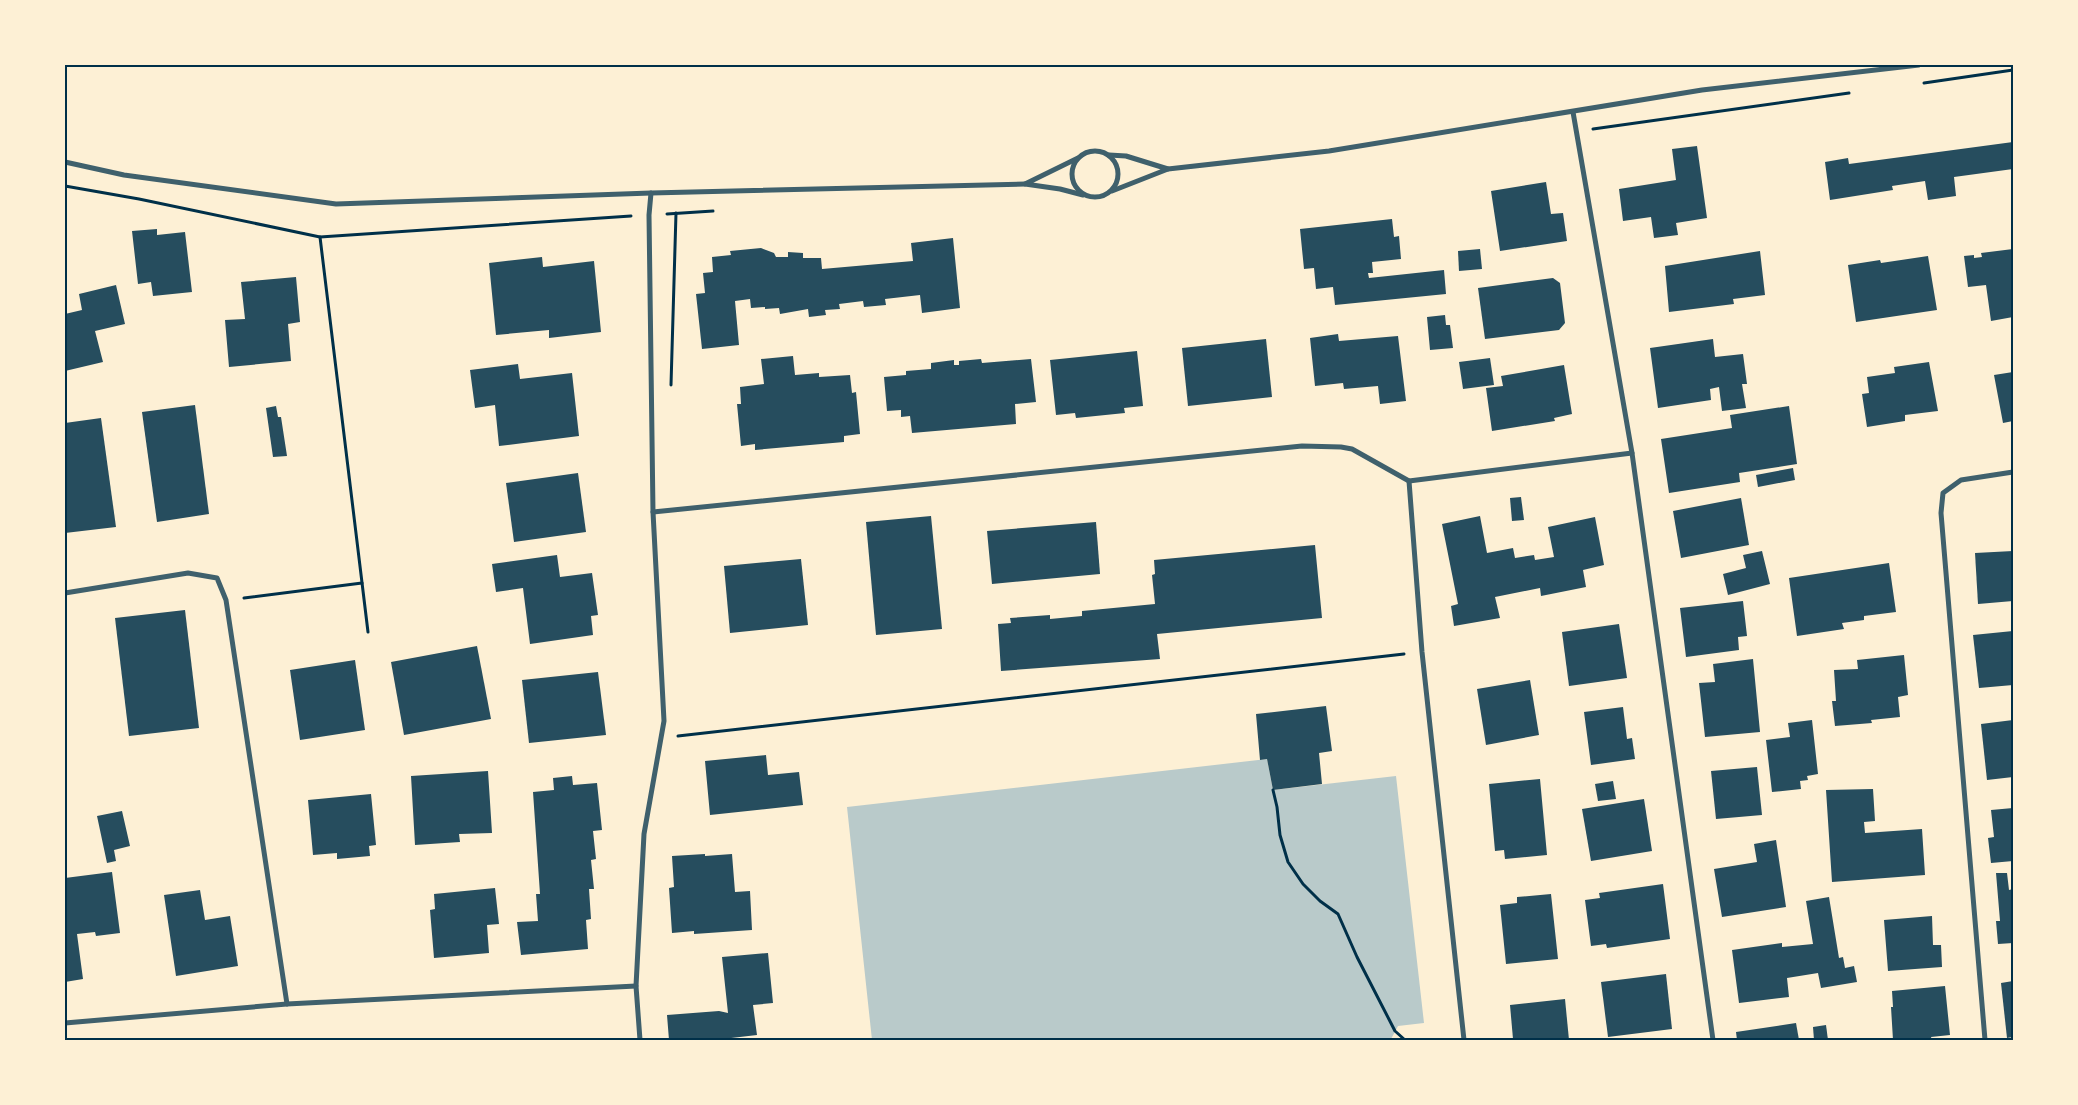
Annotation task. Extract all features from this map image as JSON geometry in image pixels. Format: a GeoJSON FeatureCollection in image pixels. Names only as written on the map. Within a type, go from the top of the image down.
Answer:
{"type":"FeatureCollection","features":[{"type":"Feature","properties":{"kind":"street"},"geometry":{"type":"LineString","coordinates":[[1852,73],[1853,65]]}},
{"type":"Feature","properties":{"kind":"street"},"geometry":{"type":"LineString","coordinates":[[65,162],[124,175],[336,204],[651,193],[1025,184],[1096,197],[1168,169],[1329,151],[1702,90],[1919,65]]}},
{"type":"Feature","properties":{"kind":"street"},"geometry":{"type":"LineString","coordinates":[[1573,112],[1632,453],[1714,1040]]}},
{"type":"Feature","properties":{"kind":"street"},"geometry":{"type":"LineString","coordinates":[[1025,184],[1095,151],[1109,155],[1126,156],[1168,169]]}},
{"type":"Feature","properties":{"kind":"street"},"geometry":{"type":"LineString","coordinates":[[1109,155],[1114,160],[1118,174],[1114,187],[1109,192]]}},
{"type":"Feature","properties":{"kind":"street"},"geometry":{"type":"LineString","coordinates":[[1081,156],[1073,168],[1074,182],[1077,188],[1089,196]]}},
{"type":"Feature","properties":{"kind":"street"},"geometry":{"type":"LineString","coordinates":[[640,1040],[636,986],[644,834],[664,720],[653,512],[648,215],[651,193]]}},
{"type":"Feature","properties":{"kind":"street"},"geometry":{"type":"LineString","coordinates":[[653,512],[1302,446],[1352,449],[1409,481],[1632,453]]}},
{"type":"Feature","properties":{"kind":"street"},"geometry":{"type":"LineString","coordinates":[[1985,1040],[1940,513],[1943,493],[1961,480],[2013,472]]}},
{"type":"Feature","properties":{"kind":"street"},"geometry":{"type":"LineString","coordinates":[[1409,481],[1422,652],[1464,1040]]}},
{"type":"Feature","properties":{"kind":"street"},"geometry":{"type":"LineString","coordinates":[[65,593],[188,572],[217,578],[226,600],[287,1004]]}},
{"type":"Feature","properties":{"kind":"street"},"geometry":{"type":"LineString","coordinates":[[65,1023],[287,1004],[636,986]]}},
{"type":"Feature","properties":{"kind":"path"},"geometry":{"type":"LineString","coordinates":[[320,237],[368,632]]}},
{"type":"Feature","properties":{"kind":"path"},"geometry":{"type":"LineString","coordinates":[[226,600],[362,583]]}},
{"type":"Feature","properties":{"kind":"path"},"geometry":{"type":"LineString","coordinates":[[678,736],[1422,652]]}},
{"type":"Feature","properties":{"kind":"path"},"geometry":{"type":"LineString","coordinates":[[1273,790],[1280,835],[1288,862],[1304,884],[1320,901],[1338,914],[1357,957],[1395,1031],[1405,1040]]}},
{"type":"Feature","properties":{"kind":"shaded area"},"geometry":{"type":"Polygon","coordinates":[[[1267,759],[1273,790],[1396,776],[1424,1023],[1398,1026],[1391,1039],[1383,1040],[872,1040],[847,807],[1267,759]]]}},
{"type":"Feature","properties":{"kind":"building"},"geometry":{"type":"Polygon","coordinates":[[[2013,142],[2013,169],[1954,177],[1956,196],[1928,200],[1925,181],[1892,186],[1893,190],[1830,200],[1825,162],[1848,158],[1849,164],[2013,142]]]}},
{"type":"Feature","properties":{"kind":"building"},"geometry":{"type":"Polygon","coordinates":[[[1697,146],[1707,218],[1676,223],[1678,235],[1654,238],[1651,217],[1623,221],[1619,189],[1676,180],[1672,149],[1697,146]]]}},
{"type":"Feature","properties":{"kind":"building"},"geometry":{"type":"Polygon","coordinates":[[[1546,182],[1551,214],[1563,213],[1567,241],[1500,251],[1491,191],[1546,182]]]}},
{"type":"Feature","properties":{"kind":"building"},"geometry":{"type":"Polygon","coordinates":[[[1392,219],[1394,237],[1399,236],[1401,259],[1372,262],[1373,273],[1368,273],[1369,278],[1444,270],[1446,294],[1335,305],[1333,287],[1316,289],[1314,268],[1304,269],[1300,229],[1392,219]]]}},
{"type":"Feature","properties":{"kind":"building"},"geometry":{"type":"Polygon","coordinates":[[[157,229],[157,235],[185,232],[192,292],[153,296],[151,282],[138,284],[132,231],[157,229]]]}},
{"type":"Feature","properties":{"kind":"building"},"geometry":{"type":"Polygon","coordinates":[[[953,238],[960,308],[922,313],[920,295],[885,299],[886,305],[864,307],[863,301],[839,304],[840,309],[825,310],[826,315],[809,317],[808,309],[780,314],[779,308],[751,308],[750,299],[735,301],[739,345],[702,349],[696,294],[705,293],[703,273],[713,272],[712,257],[731,255],[730,251],[761,248],[774,253],[776,257],[788,257],[788,252],[803,253],[803,258],[821,258],[822,269],[913,261],[911,243],[953,238]]]}},
{"type":"Feature","properties":{"kind":"building"},"geometry":{"type":"Polygon","coordinates":[[[1480,249],[1482,269],[1459,271],[1458,251],[1480,249]]]}},
{"type":"Feature","properties":{"kind":"building"},"geometry":{"type":"Polygon","coordinates":[[[2013,249],[2013,317],[1991,321],[1986,285],[1968,287],[1964,256],[1974,255],[1974,258],[1982,257],[1981,253],[2013,249]]]}},
{"type":"Feature","properties":{"kind":"building"},"geometry":{"type":"Polygon","coordinates":[[[1760,251],[1765,295],[1733,299],[1734,304],[1669,312],[1665,266],[1760,251]]]}},
{"type":"Feature","properties":{"kind":"building"},"geometry":{"type":"Polygon","coordinates":[[[1928,256],[1937,310],[1856,322],[1848,265],[1880,260],[1881,263],[1928,256]]]}},
{"type":"Feature","properties":{"kind":"building"},"geometry":{"type":"Polygon","coordinates":[[[542,257],[543,267],[594,261],[601,332],[549,338],[549,330],[496,335],[489,263],[542,257]]]}},
{"type":"Feature","properties":{"kind":"building"},"geometry":{"type":"Polygon","coordinates":[[[296,277],[300,322],[288,324],[291,361],[229,367],[225,320],[245,319],[241,282],[296,277]]]}},
{"type":"Feature","properties":{"kind":"building"},"geometry":{"type":"Polygon","coordinates":[[[1553,278],[1560,283],[1565,323],[1559,330],[1485,339],[1478,288],[1553,278]]]}},
{"type":"Feature","properties":{"kind":"building"},"geometry":{"type":"Polygon","coordinates":[[[116,285],[125,324],[95,331],[103,362],[65,371],[65,314],[82,310],[79,294],[116,285]]]}},
{"type":"Feature","properties":{"kind":"building"},"geometry":{"type":"Polygon","coordinates":[[[1445,315],[1446,325],[1450,325],[1453,348],[1430,350],[1427,317],[1445,315]]]}},
{"type":"Feature","properties":{"kind":"building"},"geometry":{"type":"Polygon","coordinates":[[[1338,334],[1339,341],[1398,336],[1406,401],[1380,404],[1378,386],[1344,389],[1343,383],[1315,386],[1310,338],[1338,334]]]}},
{"type":"Feature","properties":{"kind":"building"},"geometry":{"type":"Polygon","coordinates":[[[1266,339],[1272,397],[1188,406],[1182,348],[1266,339]]]}},
{"type":"Feature","properties":{"kind":"building"},"geometry":{"type":"Polygon","coordinates":[[[1713,339],[1715,357],[1743,354],[1747,384],[1742,384],[1746,408],[1722,411],[1719,387],[1710,389],[1711,400],[1658,408],[1650,348],[1713,339]]]}},
{"type":"Feature","properties":{"kind":"building"},"geometry":{"type":"Polygon","coordinates":[[[1137,351],[1143,406],[1124,408],[1125,413],[1076,418],[1075,413],[1056,415],[1050,360],[1137,351]]]}},
{"type":"Feature","properties":{"kind":"building"},"geometry":{"type":"Polygon","coordinates":[[[793,356],[795,375],[819,373],[819,377],[850,375],[852,393],[856,392],[860,434],[844,436],[844,442],[755,450],[755,444],[741,446],[737,404],[741,404],[740,387],[764,384],[761,359],[793,356]]]}},
{"type":"Feature","properties":{"kind":"building"},"geometry":{"type":"Polygon","coordinates":[[[1490,358],[1494,385],[1463,389],[1459,362],[1490,358]]]}},
{"type":"Feature","properties":{"kind":"building"},"geometry":{"type":"Polygon","coordinates":[[[981,359],[982,363],[1031,359],[1036,402],[1015,404],[1016,424],[912,433],[910,416],[901,417],[901,410],[887,411],[884,377],[906,375],[906,371],[931,369],[931,363],[954,360],[954,365],[959,365],[959,361],[981,359]]]}},
{"type":"Feature","properties":{"kind":"building"},"geometry":{"type":"Polygon","coordinates":[[[1929,362],[1938,411],[1905,415],[1905,421],[1867,427],[1862,394],[1869,393],[1867,377],[1895,373],[1894,367],[1929,362]]]}},
{"type":"Feature","properties":{"kind":"building"},"geometry":{"type":"Polygon","coordinates":[[[518,364],[520,379],[572,373],[579,436],[499,446],[495,405],[475,408],[470,370],[518,364]]]}},
{"type":"Feature","properties":{"kind":"building"},"geometry":{"type":"Polygon","coordinates":[[[1564,365],[1572,414],[1554,418],[1555,421],[1492,431],[1486,388],[1503,386],[1501,376],[1564,365]]]}},
{"type":"Feature","properties":{"kind":"building"},"geometry":{"type":"Polygon","coordinates":[[[2013,372],[2013,421],[2003,423],[1994,375],[2013,372]]]}},
{"type":"Feature","properties":{"kind":"building"},"geometry":{"type":"Polygon","coordinates":[[[195,405],[209,514],[157,522],[142,412],[195,405]]]}},
{"type":"Feature","properties":{"kind":"building"},"geometry":{"type":"Polygon","coordinates":[[[276,406],[278,417],[281,417],[287,456],[273,457],[266,408],[276,406]]]}},
{"type":"Feature","properties":{"kind":"building"},"geometry":{"type":"Polygon","coordinates":[[[1789,406],[1797,464],[1739,473],[1740,482],[1669,493],[1661,439],[1732,428],[1730,415],[1789,406]]]}},
{"type":"Feature","properties":{"kind":"building"},"geometry":{"type":"Polygon","coordinates":[[[101,418],[116,527],[65,533],[65,423],[101,418]]]}},
{"type":"Feature","properties":{"kind":"building"},"geometry":{"type":"Polygon","coordinates":[[[1793,468],[1795,480],[1758,487],[1756,475],[1793,468]]]}},
{"type":"Feature","properties":{"kind":"building"},"geometry":{"type":"Polygon","coordinates":[[[578,473],[586,532],[514,542],[506,483],[578,473]]]}},
{"type":"Feature","properties":{"kind":"building"},"geometry":{"type":"Polygon","coordinates":[[[1521,497],[1524,520],[1512,521],[1510,498],[1521,497]]]}},
{"type":"Feature","properties":{"kind":"building"},"geometry":{"type":"Polygon","coordinates":[[[1741,498],[1749,545],[1681,558],[1673,511],[1741,498]]]}},
{"type":"Feature","properties":{"kind":"building"},"geometry":{"type":"Polygon","coordinates":[[[931,516],[942,629],[876,635],[866,522],[931,516]]]}},
{"type":"Feature","properties":{"kind":"building"},"geometry":{"type":"Polygon","coordinates":[[[1480,516],[1487,553],[1513,548],[1515,558],[1534,555],[1535,560],[1554,557],[1548,527],[1595,517],[1604,565],[1583,570],[1586,587],[1541,596],[1540,588],[1495,597],[1500,618],[1454,626],[1451,606],[1458,604],[1442,524],[1480,516]]]}},
{"type":"Feature","properties":{"kind":"building"},"geometry":{"type":"Polygon","coordinates":[[[1096,522],[1100,574],[992,584],[987,531],[1096,522]]]}},
{"type":"Feature","properties":{"kind":"building"},"geometry":{"type":"Polygon","coordinates":[[[1315,545],[1322,618],[1157,634],[1160,659],[1001,671],[998,624],[1011,623],[1010,618],[1050,615],[1050,619],[1082,616],[1082,611],[1155,604],[1152,575],[1155,574],[1154,560],[1315,545]]]}},
{"type":"Feature","properties":{"kind":"building"},"geometry":{"type":"Polygon","coordinates":[[[1762,551],[1770,584],[1728,595],[1723,574],[1746,568],[1743,555],[1762,551]]]}},
{"type":"Feature","properties":{"kind":"building"},"geometry":{"type":"Polygon","coordinates":[[[2013,551],[2013,601],[1978,604],[1975,553],[2013,551]]]}},
{"type":"Feature","properties":{"kind":"building"},"geometry":{"type":"Polygon","coordinates":[[[557,555],[560,577],[592,573],[598,615],[591,616],[593,635],[530,644],[523,588],[496,592],[492,564],[557,555]]]}},
{"type":"Feature","properties":{"kind":"building"},"geometry":{"type":"Polygon","coordinates":[[[801,559],[808,625],[730,633],[724,566],[801,559]]]}},
{"type":"Feature","properties":{"kind":"building"},"geometry":{"type":"Polygon","coordinates":[[[1889,563],[1896,612],[1864,616],[1864,620],[1842,623],[1844,629],[1797,636],[1789,578],[1889,563]]]}},
{"type":"Feature","properties":{"kind":"building"},"geometry":{"type":"Polygon","coordinates":[[[1743,601],[1747,636],[1738,637],[1739,650],[1686,657],[1680,608],[1743,601]]]}},
{"type":"Feature","properties":{"kind":"building"},"geometry":{"type":"Polygon","coordinates":[[[185,610],[199,728],[129,736],[115,618],[185,610]]]}},
{"type":"Feature","properties":{"kind":"building"},"geometry":{"type":"Polygon","coordinates":[[[1619,624],[1627,678],[1569,686],[1562,632],[1619,624]]]}},
{"type":"Feature","properties":{"kind":"building"},"geometry":{"type":"Polygon","coordinates":[[[2013,631],[2013,685],[1979,688],[1973,635],[2013,631]]]}},
{"type":"Feature","properties":{"kind":"building"},"geometry":{"type":"Polygon","coordinates":[[[477,646],[491,719],[404,735],[391,662],[477,646]]]}},
{"type":"Feature","properties":{"kind":"building"},"geometry":{"type":"Polygon","coordinates":[[[1904,655],[1908,695],[1898,697],[1900,717],[1871,720],[1872,723],[1835,726],[1832,701],[1836,701],[1834,670],[1858,669],[1857,660],[1904,655]]]}},
{"type":"Feature","properties":{"kind":"building"},"geometry":{"type":"Polygon","coordinates":[[[1753,659],[1760,732],[1705,737],[1699,683],[1715,682],[1713,664],[1753,659]]]}},
{"type":"Feature","properties":{"kind":"building"},"geometry":{"type":"Polygon","coordinates":[[[355,660],[365,730],[300,740],[290,670],[355,660]]]}},
{"type":"Feature","properties":{"kind":"building"},"geometry":{"type":"Polygon","coordinates":[[[598,672],[606,735],[529,743],[522,680],[598,672]]]}},
{"type":"Feature","properties":{"kind":"building"},"geometry":{"type":"Polygon","coordinates":[[[1530,680],[1539,735],[1486,745],[1477,689],[1530,680]]]}},
{"type":"Feature","properties":{"kind":"building"},"geometry":{"type":"Polygon","coordinates":[[[1326,706],[1332,751],[1319,753],[1322,784],[1273,790],[1267,759],[1260,760],[1256,714],[1326,706]]]}},
{"type":"Feature","properties":{"kind":"building"},"geometry":{"type":"Polygon","coordinates":[[[1623,707],[1627,739],[1632,738],[1635,759],[1591,765],[1584,712],[1623,707]]]}},
{"type":"Feature","properties":{"kind":"building"},"geometry":{"type":"Polygon","coordinates":[[[1812,720],[1818,774],[1807,776],[1808,780],[1800,781],[1801,789],[1772,792],[1766,740],[1790,737],[1788,723],[1812,720]]]}},
{"type":"Feature","properties":{"kind":"building"},"geometry":{"type":"Polygon","coordinates":[[[2013,720],[2013,777],[1987,780],[1981,724],[2013,720]]]}},
{"type":"Feature","properties":{"kind":"building"},"geometry":{"type":"Polygon","coordinates":[[[766,755],[768,775],[799,772],[803,805],[710,815],[705,761],[766,755]]]}},
{"type":"Feature","properties":{"kind":"building"},"geometry":{"type":"Polygon","coordinates":[[[1757,767],[1762,815],[1716,819],[1711,771],[1757,767]]]}},
{"type":"Feature","properties":{"kind":"building"},"geometry":{"type":"Polygon","coordinates":[[[488,771],[492,833],[459,834],[460,842],[415,845],[411,776],[488,771]]]}},
{"type":"Feature","properties":{"kind":"building"},"geometry":{"type":"Polygon","coordinates":[[[572,776],[573,785],[597,783],[602,830],[593,831],[596,859],[591,860],[594,889],[589,889],[591,919],[586,920],[588,949],[521,955],[517,922],[538,921],[536,894],[540,894],[533,792],[554,790],[553,778],[572,776]]]}},
{"type":"Feature","properties":{"kind":"building"},"geometry":{"type":"Polygon","coordinates":[[[1540,779],[1547,855],[1505,859],[1504,850],[1495,851],[1489,784],[1540,779]]]}},
{"type":"Feature","properties":{"kind":"building"},"geometry":{"type":"Polygon","coordinates":[[[1613,781],[1616,799],[1598,801],[1595,784],[1613,781]]]}},
{"type":"Feature","properties":{"kind":"building"},"geometry":{"type":"Polygon","coordinates":[[[1873,789],[1875,821],[1864,822],[1865,833],[1922,829],[1925,875],[1832,882],[1826,790],[1873,789]]]}},
{"type":"Feature","properties":{"kind":"building"},"geometry":{"type":"Polygon","coordinates":[[[371,794],[376,845],[369,846],[370,856],[337,859],[337,853],[313,855],[308,800],[371,794]]]}},
{"type":"Feature","properties":{"kind":"building"},"geometry":{"type":"Polygon","coordinates":[[[1644,799],[1652,851],[1591,861],[1582,809],[1644,799]]]}},
{"type":"Feature","properties":{"kind":"building"},"geometry":{"type":"Polygon","coordinates":[[[2013,808],[2013,861],[1991,863],[1988,838],[1994,837],[1991,810],[2013,808]]]}},
{"type":"Feature","properties":{"kind":"building"},"geometry":{"type":"Polygon","coordinates":[[[122,811],[130,846],[114,850],[116,861],[107,863],[97,816],[122,811]]]}},
{"type":"Feature","properties":{"kind":"building"},"geometry":{"type":"Polygon","coordinates":[[[1776,840],[1786,907],[1722,917],[1714,869],[1757,862],[1754,844],[1776,840]]]}},
{"type":"Feature","properties":{"kind":"building"},"geometry":{"type":"Polygon","coordinates":[[[705,854],[705,856],[732,854],[735,892],[750,891],[752,930],[694,934],[694,931],[672,933],[669,888],[674,887],[672,856],[705,854]]]}},
{"type":"Feature","properties":{"kind":"building"},"geometry":{"type":"Polygon","coordinates":[[[112,872],[120,933],[96,936],[95,932],[77,934],[83,979],[65,982],[65,878],[112,872]]]}},
{"type":"Feature","properties":{"kind":"building"},"geometry":{"type":"Polygon","coordinates":[[[1996,873],[2007,873],[2009,890],[2013,889],[2013,943],[1998,944],[1996,921],[2000,921],[1996,873]]]}},
{"type":"Feature","properties":{"kind":"building"},"geometry":{"type":"Polygon","coordinates":[[[1663,884],[1670,939],[1607,948],[1606,944],[1591,946],[1585,900],[1600,898],[1599,893],[1663,884]]]}},
{"type":"Feature","properties":{"kind":"building"},"geometry":{"type":"Polygon","coordinates":[[[495,888],[499,924],[487,925],[489,953],[434,958],[430,910],[435,909],[434,894],[495,888]]]}},
{"type":"Feature","properties":{"kind":"building"},"geometry":{"type":"Polygon","coordinates":[[[200,890],[205,920],[230,916],[238,966],[176,976],[164,895],[200,890]]]}},
{"type":"Feature","properties":{"kind":"building"},"geometry":{"type":"Polygon","coordinates":[[[1551,894],[1558,959],[1506,964],[1500,905],[1517,903],[1517,897],[1551,894]]]}},
{"type":"Feature","properties":{"kind":"building"},"geometry":{"type":"Polygon","coordinates":[[[1829,897],[1839,958],[1843,957],[1845,968],[1854,966],[1857,982],[1821,988],[1818,973],[1787,978],[1789,997],[1739,1003],[1732,950],[1782,943],[1782,947],[1813,944],[1806,901],[1829,897]]]}},
{"type":"Feature","properties":{"kind":"building"},"geometry":{"type":"Polygon","coordinates":[[[1932,916],[1933,945],[1941,945],[1942,967],[1888,971],[1884,920],[1932,916]]]}},
{"type":"Feature","properties":{"kind":"building"},"geometry":{"type":"Polygon","coordinates":[[[768,953],[773,1003],[753,1005],[757,1035],[714,1040],[669,1040],[667,1015],[719,1011],[728,1013],[722,957],[768,953]]]}},
{"type":"Feature","properties":{"kind":"building"},"geometry":{"type":"Polygon","coordinates":[[[1666,974],[1672,1029],[1608,1037],[1601,982],[1666,974]]]}},
{"type":"Feature","properties":{"kind":"building"},"geometry":{"type":"Polygon","coordinates":[[[2013,981],[2013,1037],[2007,1038],[2001,983],[2013,981]]]}},
{"type":"Feature","properties":{"kind":"building"},"geometry":{"type":"Polygon","coordinates":[[[1945,986],[1950,1035],[1931,1037],[1932,1040],[1893,1040],[1892,991],[1945,986]]]}},
{"type":"Feature","properties":{"kind":"building"},"geometry":{"type":"Polygon","coordinates":[[[1565,999],[1569,1040],[1513,1039],[1510,1005],[1565,999]]]}},
{"type":"Feature","properties":{"kind":"building"},"geometry":{"type":"Polygon","coordinates":[[[1796,1023],[1799,1040],[1737,1040],[1736,1032],[1796,1023]]]}},
{"type":"Feature","properties":{"kind":"building"},"geometry":{"type":"Polygon","coordinates":[[[1826,1025],[1828,1040],[1814,1040],[1813,1027],[1826,1025]]]}}]}
